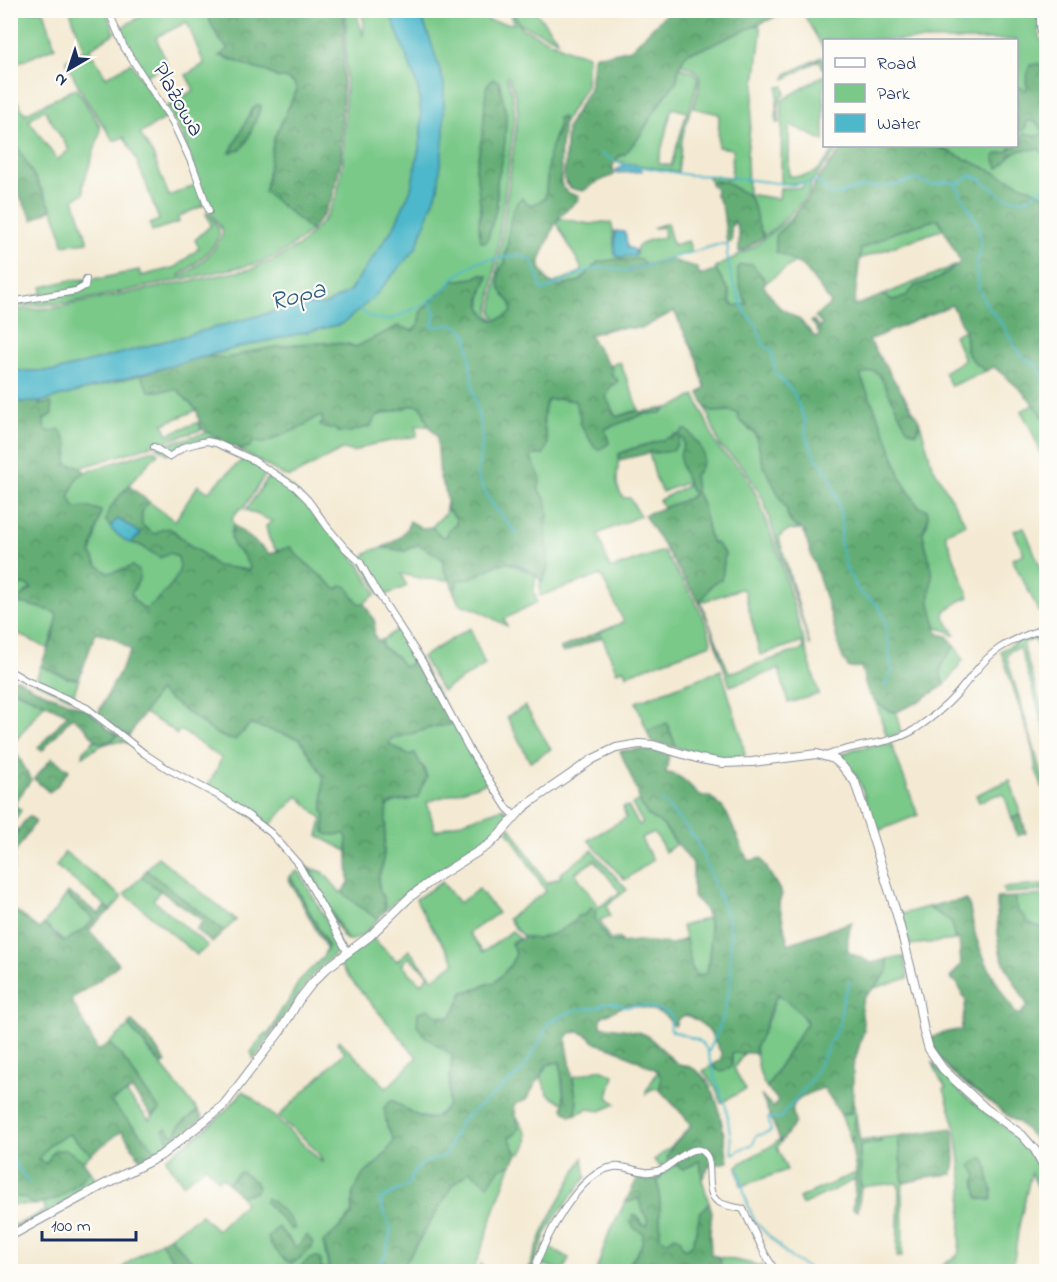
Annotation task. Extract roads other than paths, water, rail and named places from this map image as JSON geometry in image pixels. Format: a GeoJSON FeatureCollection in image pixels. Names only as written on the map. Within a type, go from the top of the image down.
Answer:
{"type":"FeatureCollection","features":[{"type":"Feature","properties":{"kind":"street","name":"Plażowa"},"geometry":{"type":"LineString","coordinates":[[108,10],[124,47],[172,121],[193,166],[209,211]]}},
{"type":"Feature","properties":{"kind":"street"},"geometry":{"type":"LineString","coordinates":[[1040,10],[1042,37],[1047,42]]}},
{"type":"Feature","properties":{"kind":"street"},"geometry":{"type":"LineString","coordinates":[[10,302],[75,291],[85,286],[86,279]]}},
{"type":"Feature","properties":{"kind":"street"},"geometry":{"type":"LineString","coordinates":[[154,447],[169,457],[184,447],[198,442],[216,443],[253,460],[295,487],[308,500],[327,528],[360,562],[390,615],[422,661],[470,749],[506,807],[515,816]]}},
{"type":"Feature","properties":{"kind":"street"},"geometry":{"type":"LineString","coordinates":[[826,756],[849,748],[903,736],[936,713],[955,696],[985,661],[1000,648],[1047,627]]}},
{"type":"Feature","properties":{"kind":"street"},"geometry":{"type":"LineString","coordinates":[[10,671],[87,708],[145,754],[221,797],[271,833],[299,865],[348,953]]}},
{"type":"Feature","properties":{"kind":"street"},"geometry":{"type":"LineString","coordinates":[[10,1236],[160,1156],[223,1106],[281,1030],[299,1000],[327,968],[370,936],[411,896],[490,844],[532,801],[593,759],[616,748],[639,744],[653,745],[700,759],[723,763],[817,754],[834,759],[842,766],[855,782],[897,915],[929,1049],[943,1069],[959,1084],[985,1108],[1022,1135],[1035,1150],[1047,1170]]}},
{"type":"Feature","properties":{"kind":"street"},"geometry":{"type":"LineString","coordinates":[[533,1272],[544,1244],[562,1213],[588,1179],[598,1172],[614,1167],[640,1172],[655,1172],[692,1149],[700,1149],[708,1158],[710,1188],[713,1197],[718,1203],[743,1209],[776,1272]]}},
{"type":"Feature","properties":{"kind":"water"},"geometry":{"type":"Polygon","coordinates":[[[389,11],[419,11],[444,83],[444,134],[438,189],[416,248],[373,298],[342,324],[239,347],[40,402],[11,402],[11,371],[56,371],[298,305],[325,305],[349,292],[394,227],[411,189],[421,138],[419,94],[415,78],[389,11]]]}},
{"type":"Feature","properties":{"kind":"water"},"geometry":{"type":"Polygon","coordinates":[[[625,165],[641,168],[642,171],[616,173],[616,170],[625,165]]]}},
{"type":"Feature","properties":{"kind":"water"},"geometry":{"type":"Polygon","coordinates":[[[615,231],[624,232],[627,247],[635,250],[635,256],[615,255],[615,231]]]}},
{"type":"Feature","properties":{"kind":"water"},"geometry":{"type":"Polygon","coordinates":[[[118,519],[141,534],[130,543],[126,541],[111,529],[112,524],[118,519]]]}},
{"type":"Feature","properties":{"kind":"waterway"},"geometry":{"type":"LineString","coordinates":[[952,10],[958,19]]}},
{"type":"Feature","properties":{"kind":"waterway"},"geometry":{"type":"LineString","coordinates":[[962,24],[964,25],[984,10]]}},
{"type":"Feature","properties":{"kind":"waterway"},"geometry":{"type":"LineString","coordinates":[[600,153],[618,163],[689,175],[794,185],[819,182],[830,194],[838,195],[864,187],[892,186],[916,179],[932,185],[946,182],[961,183],[970,175],[981,179],[1003,197],[1025,200],[1041,189],[1046,189]]}},
{"type":"Feature","properties":{"kind":"waterway"},"geometry":{"type":"LineString","coordinates":[[955,183],[979,227],[981,248],[976,267],[979,290],[987,306],[1000,321],[1022,357],[1036,365],[1046,379]]}},
{"type":"Feature","properties":{"kind":"waterway"},"geometry":{"type":"LineString","coordinates":[[358,308],[371,318],[389,320],[441,294],[456,276],[478,261],[521,255],[533,262],[543,291],[586,271],[603,267],[628,271],[720,244],[727,244],[732,280],[745,312],[757,326],[763,344],[772,351],[775,373],[793,392],[805,420],[806,437],[816,458],[830,476],[839,507],[842,527],[840,543],[846,568],[860,593],[878,605],[885,620],[892,672],[885,686]]}},
{"type":"Feature","properties":{"kind":"waterway"},"geometry":{"type":"LineString","coordinates":[[430,301],[435,313],[432,327],[454,324],[467,334],[473,390],[483,437],[477,476],[489,500],[517,534]]}},
{"type":"Feature","properties":{"kind":"waterway"},"geometry":{"type":"LineString","coordinates":[[662,800],[696,839],[730,928],[731,979],[722,1021],[708,1053]]}},
{"type":"Feature","properties":{"kind":"waterway"},"geometry":{"type":"LineString","coordinates":[[369,1272],[385,1257],[391,1229],[379,1200],[408,1185],[415,1170],[425,1162],[445,1156],[460,1122],[521,1072],[548,1023],[574,1010],[598,1007],[606,1003],[628,1007],[644,1006],[669,1013],[672,1018],[670,1028],[672,1031],[698,1040],[707,1050],[726,1107],[733,1154],[753,1144],[756,1136],[771,1131],[768,1118],[780,1118],[810,1082],[840,1023],[843,998],[850,982]]}},
{"type":"Feature","properties":{"kind":"waterway"},"geometry":{"type":"LineString","coordinates":[[10,1154],[29,1183]]}},
{"type":"Feature","properties":{"kind":"waterway"},"geometry":{"type":"LineString","coordinates":[[739,1169],[754,1221],[790,1257],[814,1272]]}},
{"type":"Feature","properties":{"kind":"water label","name":"Ropa"},"geometry":{"type":"Point","coordinates":[298,297]}}]}
